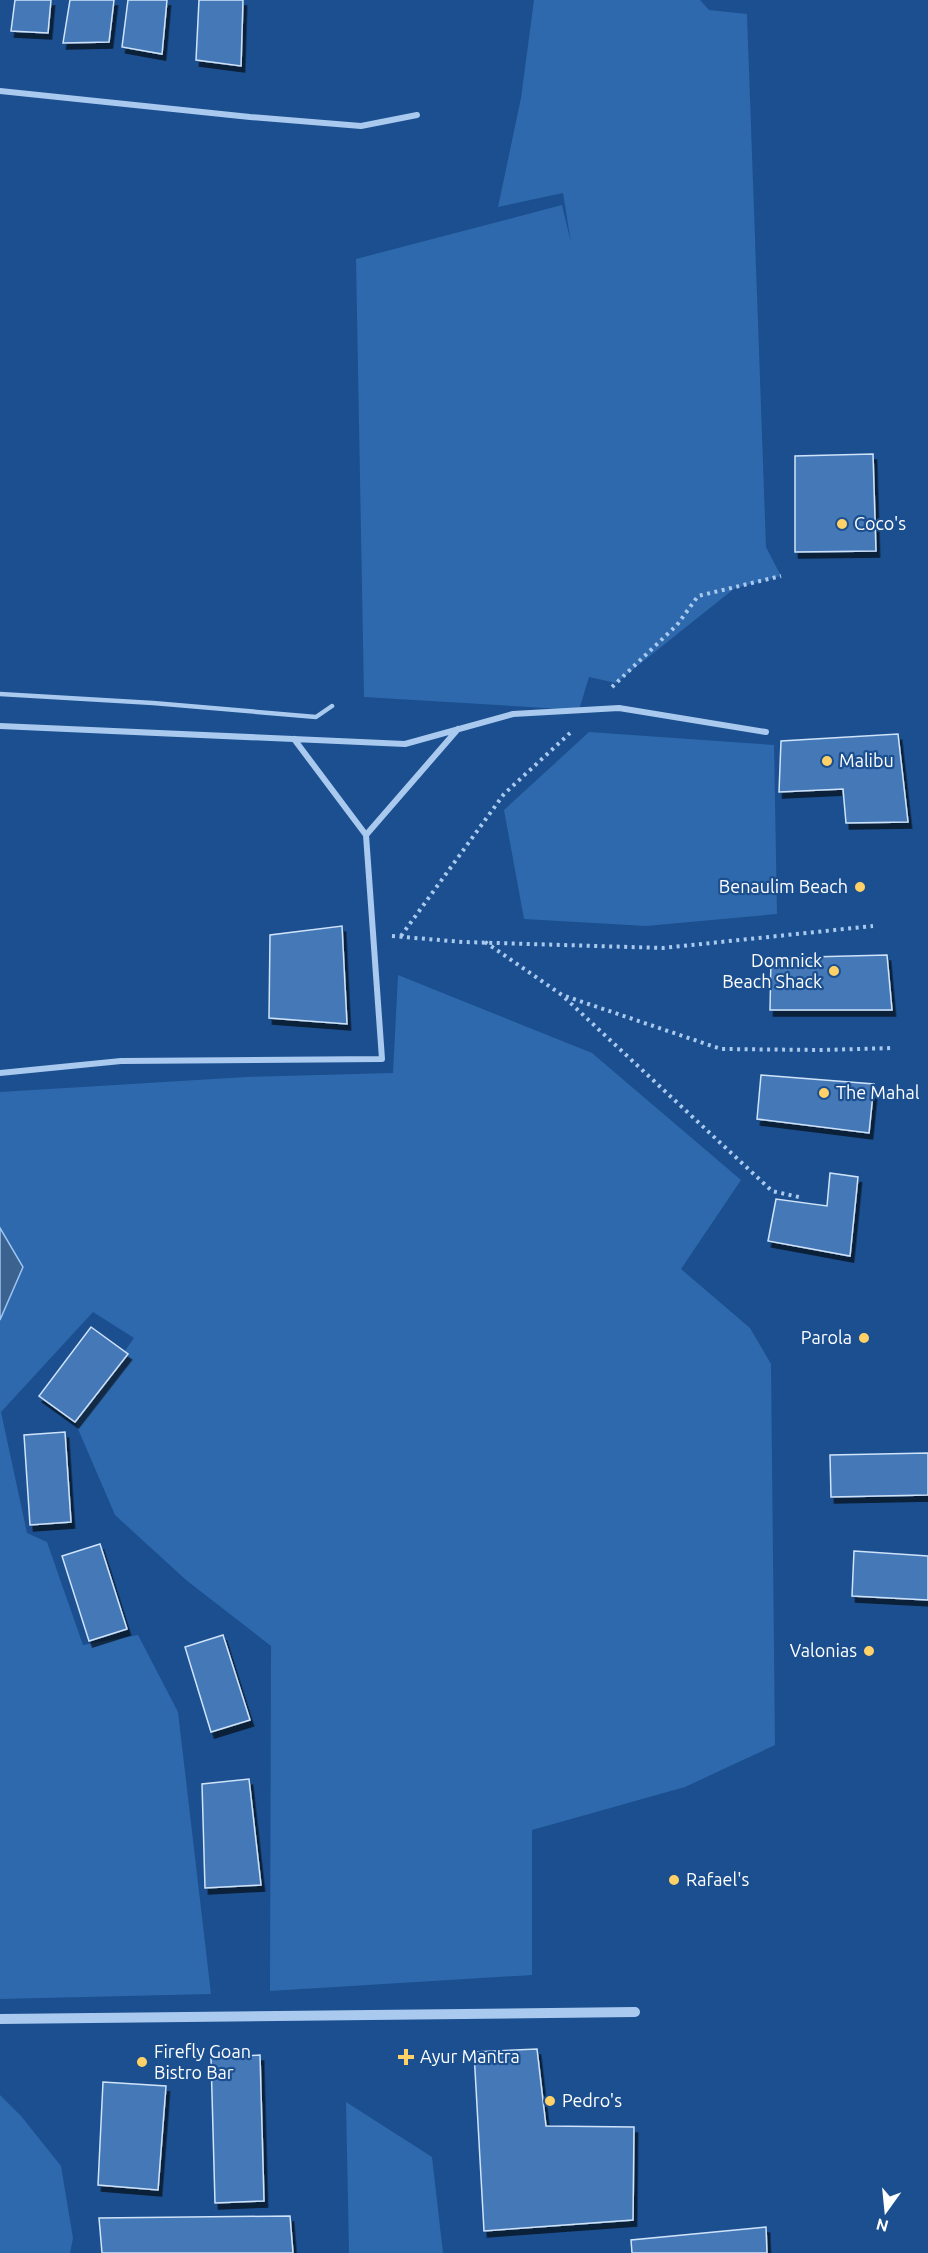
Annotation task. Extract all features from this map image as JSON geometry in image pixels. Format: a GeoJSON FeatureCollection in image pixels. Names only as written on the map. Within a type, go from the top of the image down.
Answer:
{"type":"FeatureCollection","features":[{"type":"Feature","properties":{"kind":"street"},"geometry":{"type":"LineString","coordinates":[[0,91],[361,126],[417,115]]}},
{"type":"Feature","properties":{"kind":"street"},"geometry":{"type":"LineString","coordinates":[[0,726],[405,744],[513,714],[619,708],[766,732]]}},
{"type":"Feature","properties":{"kind":"street"},"geometry":{"type":"LineString","coordinates":[[366,835],[459,729]]}},
{"type":"Feature","properties":{"kind":"street"},"geometry":{"type":"LineString","coordinates":[[0,1073],[121,1061],[382,1059],[366,835],[294,739]]}},
{"type":"Feature","properties":{"kind":"street"},"geometry":{"type":"LineString","coordinates":[[0,2019],[635,2012]]}},
{"type":"Feature","properties":{"kind":"lane"},"geometry":{"type":"LineString","coordinates":[[0,694],[153,703],[316,717],[332,706]]}},
{"type":"Feature","properties":{"kind":"path"},"geometry":{"type":"LineString","coordinates":[[588,710],[677,625],[698,596],[781,576]]}},
{"type":"Feature","properties":{"kind":"path"},"geometry":{"type":"LineString","coordinates":[[401,937],[504,794],[570,732]]}},
{"type":"Feature","properties":{"kind":"path"},"geometry":{"type":"LineString","coordinates":[[373,935],[463,942],[663,948],[873,926]]}},
{"type":"Feature","properties":{"kind":"path"},"geometry":{"type":"LineString","coordinates":[[485,942],[562,995],[772,1191],[803,1197]]}},
{"type":"Feature","properties":{"kind":"path"},"geometry":{"type":"LineString","coordinates":[[562,995],[721,1049],[894,1048]]}},
{"type":"Feature","properties":{"kind":"shaded area"},"geometry":{"type":"Polygon","coordinates":[[[534,0],[700,0],[709,10],[747,14],[766,547],[781,576],[735,588],[616,683],[589,677],[579,710],[364,697],[356,259],[562,205],[571,243],[563,193],[498,207],[521,98],[534,0]]]}},
{"type":"Feature","properties":{"kind":"shaded area"},"geometry":{"type":"Polygon","coordinates":[[[589,732],[774,745],[777,914],[646,926],[524,919],[504,810],[589,732]]]}},
{"type":"Feature","properties":{"kind":"shaded area"},"geometry":{"type":"Polygon","coordinates":[[[398,975],[592,1053],[741,1180],[681,1269],[750,1328],[771,1364],[775,1745],[685,1787],[532,1830],[532,1975],[270,1991],[271,1646],[186,1580],[115,1515],[75,1422],[134,1338],[93,1312],[1,1412],[27,1533],[47,1542],[83,1645],[138,1635],[178,1712],[211,1994],[0,1999],[0,1092],[246,1077],[393,1073],[398,975]]]}},
{"type":"Feature","properties":{"kind":"shaded area"},"geometry":{"type":"Polygon","coordinates":[[[0,1228],[23,1267],[0,1320],[0,1228]]]}},
{"type":"Feature","properties":{"kind":"shaded area"},"geometry":{"type":"Polygon","coordinates":[[[0,2095],[21,2116],[61,2166],[73,2238],[70,2253],[0,2253],[0,2095]]]}},
{"type":"Feature","properties":{"kind":"shaded area"},"geometry":{"type":"Polygon","coordinates":[[[346,2102],[432,2157],[443,2253],[349,2253],[346,2102]]]}},
{"type":"Feature","properties":{"kind":"building"},"geometry":{"type":"Polygon","coordinates":[[[15,0],[51,0],[48,33],[11,31],[15,0]]]}},
{"type":"Feature","properties":{"kind":"building"},"geometry":{"type":"Polygon","coordinates":[[[70,0],[114,0],[109,42],[63,43],[70,0]]]}},
{"type":"Feature","properties":{"kind":"building"},"geometry":{"type":"Polygon","coordinates":[[[128,0],[167,0],[162,54],[122,47],[128,0]]]}},
{"type":"Feature","properties":{"kind":"building"},"geometry":{"type":"Polygon","coordinates":[[[199,0],[243,0],[241,66],[196,60],[199,0]]]}},
{"type":"Feature","properties":{"kind":"building"},"geometry":{"type":"Polygon","coordinates":[[[873,454],[876,551],[795,552],[795,456],[873,454]]]}},
{"type":"Feature","properties":{"kind":"building"},"geometry":{"type":"Polygon","coordinates":[[[898,734],[908,822],[846,823],[843,789],[779,792],[781,741],[898,734]]]}},
{"type":"Feature","properties":{"kind":"building"},"geometry":{"type":"Polygon","coordinates":[[[342,926],[347,1024],[269,1018],[270,935],[342,926]]]}},
{"type":"Feature","properties":{"kind":"building"},"geometry":{"type":"Polygon","coordinates":[[[887,955],[892,1010],[770,1010],[771,958],[887,955]]]}},
{"type":"Feature","properties":{"kind":"building"},"geometry":{"type":"Polygon","coordinates":[[[761,1075],[874,1084],[869,1133],[757,1119],[761,1075]]]}},
{"type":"Feature","properties":{"kind":"building"},"geometry":{"type":"Polygon","coordinates":[[[830,1173],[858,1177],[850,1256],[768,1241],[776,1199],[827,1206],[830,1173]]]}},
{"type":"Feature","properties":{"kind":"building"},"geometry":{"type":"Polygon","coordinates":[[[91,1327],[128,1354],[75,1422],[39,1396],[91,1327]]]}},
{"type":"Feature","properties":{"kind":"building"},"geometry":{"type":"Polygon","coordinates":[[[65,1432],[71,1522],[30,1525],[24,1435],[65,1432]]]}},
{"type":"Feature","properties":{"kind":"building"},"geometry":{"type":"Polygon","coordinates":[[[928,1453],[928,1495],[831,1497],[830,1455],[928,1453]]]}},
{"type":"Feature","properties":{"kind":"building"},"geometry":{"type":"Polygon","coordinates":[[[100,1544],[127,1629],[89,1641],[62,1556],[100,1544]]]}},
{"type":"Feature","properties":{"kind":"building"},"geometry":{"type":"Polygon","coordinates":[[[854,1551],[928,1556],[928,1600],[852,1596],[854,1551]]]}},
{"type":"Feature","properties":{"kind":"building"},"geometry":{"type":"Polygon","coordinates":[[[223,1635],[250,1720],[211,1732],[185,1647],[223,1635]]]}},
{"type":"Feature","properties":{"kind":"building"},"geometry":{"type":"Polygon","coordinates":[[[249,1779],[261,1885],[205,1888],[202,1784],[249,1779]]]}},
{"type":"Feature","properties":{"kind":"building"},"geometry":{"type":"Polygon","coordinates":[[[537,2049],[546,2126],[634,2127],[633,2220],[484,2231],[474,2052],[537,2049]]]}},
{"type":"Feature","properties":{"kind":"building"},"geometry":{"type":"Polygon","coordinates":[[[260,2055],[264,2201],[215,2203],[211,2058],[260,2055]]]}},
{"type":"Feature","properties":{"kind":"building"},"geometry":{"type":"Polygon","coordinates":[[[103,2082],[166,2086],[158,2190],[98,2185],[103,2082]]]}},
{"type":"Feature","properties":{"kind":"building"},"geometry":{"type":"Polygon","coordinates":[[[290,2216],[293,2253],[102,2253],[99,2218],[290,2216]]]}},
{"type":"Feature","properties":{"kind":"building"},"geometry":{"type":"Polygon","coordinates":[[[766,2227],[767,2253],[632,2253],[631,2240],[766,2227]]]}},
{"type":"Feature","properties":{"kind":"place","name":"Coco's"},"geometry":{"type":"Point","coordinates":[842,524]}},
{"type":"Feature","properties":{"kind":"place","name":"Malibu"},"geometry":{"type":"Point","coordinates":[827,761]}},
{"type":"Feature","properties":{"kind":"place","name":"Benaulim Beach"},"geometry":{"type":"Point","coordinates":[860,887]}},
{"type":"Feature","properties":{"kind":"place","name":"Domnick Beach Shack"},"geometry":{"type":"Point","coordinates":[834,971]}},
{"type":"Feature","properties":{"kind":"place","name":"The Mahal"},"geometry":{"type":"Point","coordinates":[824,1093]}},
{"type":"Feature","properties":{"kind":"place","name":"Parola"},"geometry":{"type":"Point","coordinates":[864,1338]}},
{"type":"Feature","properties":{"kind":"place","name":"Valonias"},"geometry":{"type":"Point","coordinates":[869,1651]}},
{"type":"Feature","properties":{"kind":"place","name":"Rafael's"},"geometry":{"type":"Point","coordinates":[674,1880]}},
{"type":"Feature","properties":{"kind":"place","name":"Ayur Mantra"},"geometry":{"type":"Point","coordinates":[406,2057]}},
{"type":"Feature","properties":{"kind":"place","name":"Firefly Goan Bistro Bar"},"geometry":{"type":"Point","coordinates":[142,2062]}},
{"type":"Feature","properties":{"kind":"place","name":"Pedro's"},"geometry":{"type":"Point","coordinates":[550,2101]}}]}
